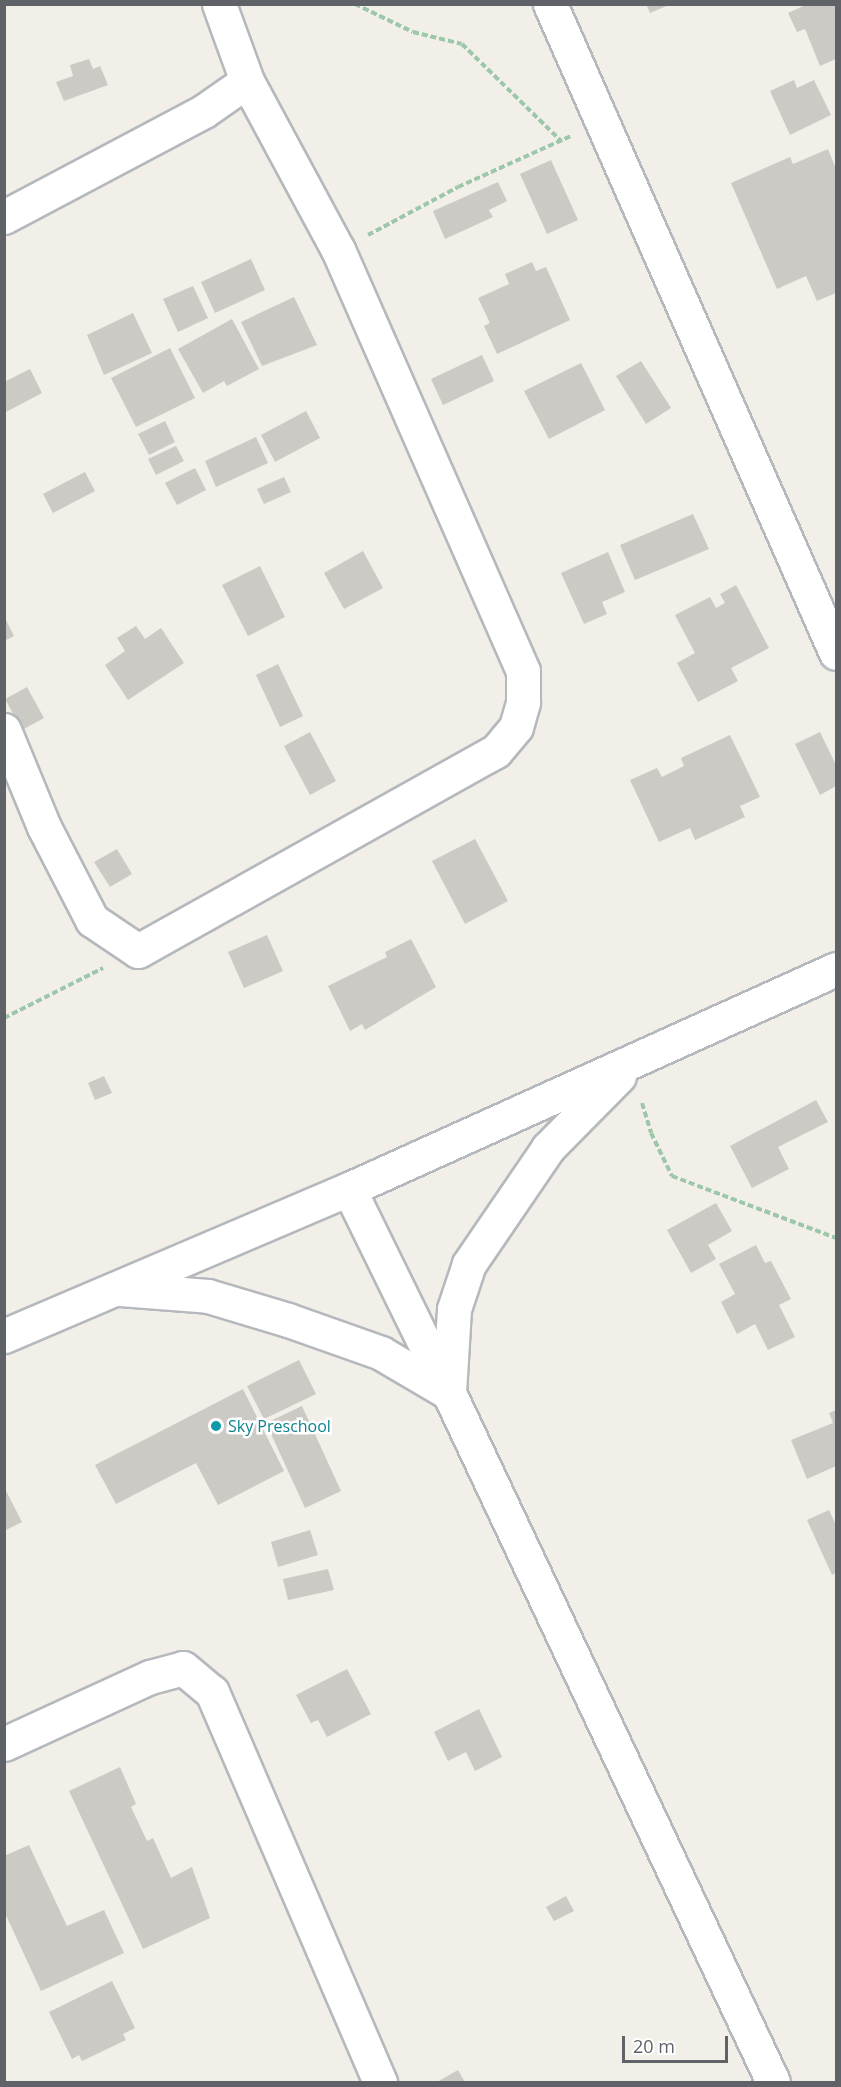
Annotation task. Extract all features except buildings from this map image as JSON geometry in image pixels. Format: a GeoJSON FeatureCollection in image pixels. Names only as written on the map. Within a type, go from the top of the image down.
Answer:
{"type":"FeatureCollection","features":[{"type":"Feature","properties":{"kind":"street"},"geometry":{"type":"LineString","coordinates":[[550,4],[837,653]]}},
{"type":"Feature","properties":{"kind":"street"},"geometry":{"type":"LineString","coordinates":[[4,730],[44,827],[92,920],[138,951],[495,751],[516,727],[523,702],[523,671],[338,250],[247,81],[226,10]]}},
{"type":"Feature","properties":{"kind":"street"},"geometry":{"type":"LineString","coordinates":[[4,217],[204,111],[247,81]]}},
{"type":"Feature","properties":{"kind":"street"},"geometry":{"type":"LineString","coordinates":[[4,1336],[349,1189],[837,969]]}},
{"type":"Feature","properties":{"kind":"street"},"geometry":{"type":"LineString","coordinates":[[449,1393],[454,1309],[469,1264],[548,1148],[630,1064]]}},
{"type":"Feature","properties":{"kind":"street"},"geometry":{"type":"LineString","coordinates":[[349,1189],[449,1393],[773,2082]]}},
{"type":"Feature","properties":{"kind":"street"},"geometry":{"type":"LineString","coordinates":[[115,1289],[208,1296],[288,1320],[381,1353],[449,1393]]}},
{"type":"Feature","properties":{"kind":"street"},"geometry":{"type":"LineString","coordinates":[[4,1744],[150,1677],[183,1668],[212,1692],[380,2082]]}},
{"type":"Feature","properties":{"kind":"path"},"geometry":{"type":"LineString","coordinates":[[355,4],[413,32],[462,44],[561,141]]}},
{"type":"Feature","properties":{"kind":"path"},"geometry":{"type":"LineString","coordinates":[[338,250],[458,187],[602,123]]}},
{"type":"Feature","properties":{"kind":"path"},"geometry":{"type":"LineString","coordinates":[[4,1018],[138,951]]}},
{"type":"Feature","properties":{"kind":"path"},"geometry":{"type":"LineString","coordinates":[[630,1064],[651,1133],[672,1176],[837,1238]]}},
{"type":"Feature","properties":{"kind":"place","name":"Sky Preschool"},"geometry":{"type":"Point","coordinates":[216,1426]}}]}
